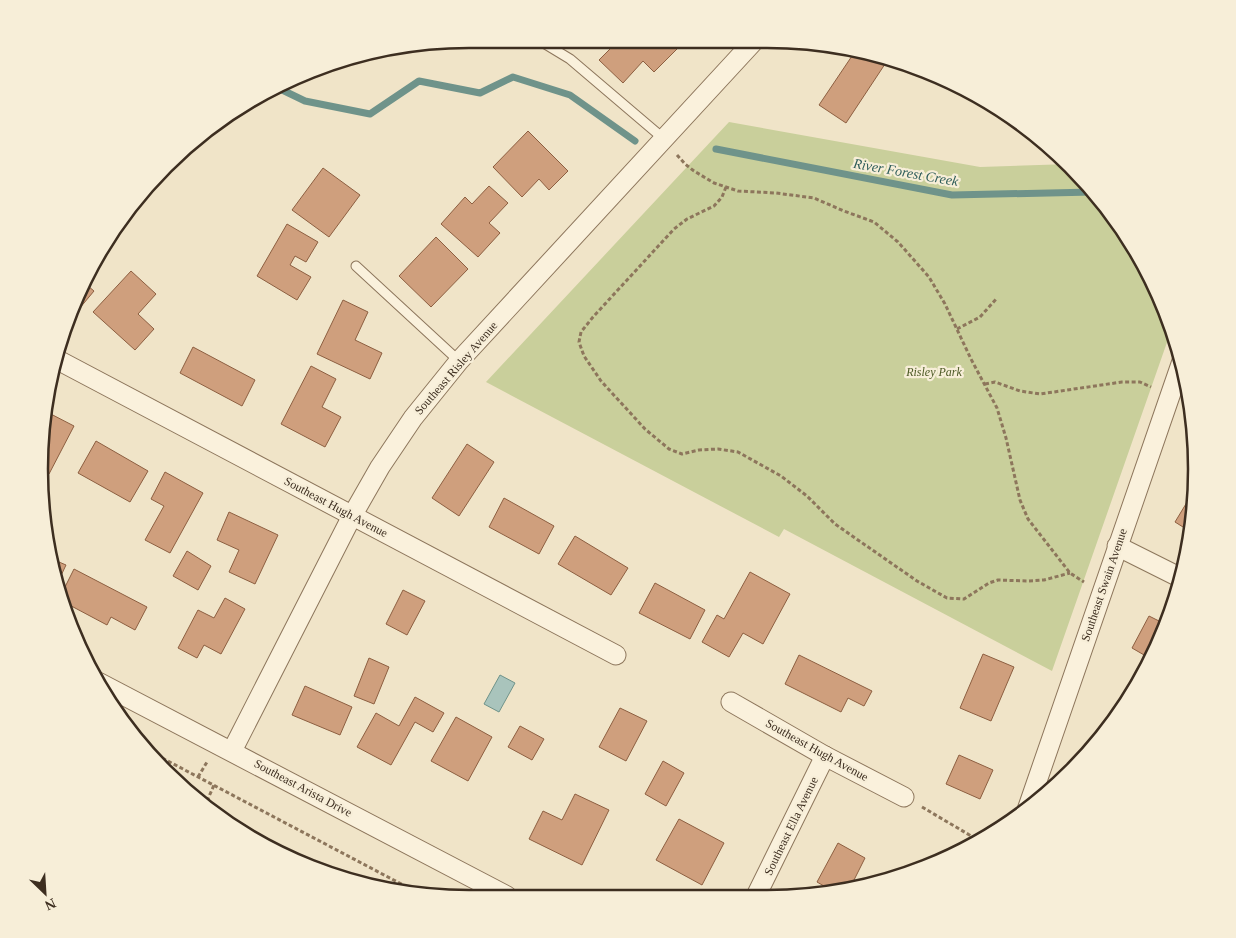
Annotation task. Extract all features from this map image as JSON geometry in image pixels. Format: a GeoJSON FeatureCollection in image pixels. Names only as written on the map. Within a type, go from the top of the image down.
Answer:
{"type":"FeatureCollection","features":[{"type":"Feature","properties":{"kind":"street","name":"Southeast Risley Avenue"},"geometry":{"type":"LineString","coordinates":[[232,751],[352,516],[412,418],[459,362],[748,48]]}},
{"type":"Feature","properties":{"kind":"street","name":"Southeast Hugh Avenue"},"geometry":{"type":"LineString","coordinates":[[62,362],[616,654]]}},
{"type":"Feature","properties":{"kind":"street","name":"Southeast Swain Avenue"},"geometry":{"type":"LineString","coordinates":[[1031,797],[1177,374]]}},
{"type":"Feature","properties":{"kind":"street"},"geometry":{"type":"LineString","coordinates":[[1117,546],[1175,575]]}},
{"type":"Feature","properties":{"kind":"street","name":"Southeast Arista Drive"},"geometry":{"type":"LineString","coordinates":[[109,688],[496,890]]}},
{"type":"Feature","properties":{"kind":"street","name":"Southeast Hugh Avenue"},"geometry":{"type":"LineString","coordinates":[[731,702],[825,756],[904,797]]}},
{"type":"Feature","properties":{"kind":"street","name":"Southeast Ella Avenue"},"geometry":{"type":"LineString","coordinates":[[759,890],[825,756]]}},
{"type":"Feature","properties":{"kind":"lane"},"geometry":{"type":"LineString","coordinates":[[552,48],[570,59],[664,138]]}},
{"type":"Feature","properties":{"kind":"lane"},"geometry":{"type":"LineString","coordinates":[[356,266],[459,362]]}},
{"type":"Feature","properties":{"kind":"path"},"geometry":{"type":"LineString","coordinates":[[664,138],[685,164],[714,183],[738,191],[814,198],[874,222],[898,242],[929,277],[945,304],[985,384],[996,408],[1006,438],[1020,500],[1028,519],[1070,573],[1101,593]]}},
{"type":"Feature","properties":{"kind":"path"},"geometry":{"type":"LineString","coordinates":[[726,187],[722,197],[714,206],[687,219],[674,229],[581,332],[579,342],[584,356],[602,381],[645,429],[669,449],[682,454],[698,450],[718,449],[738,452],[781,476],[807,496],[835,524],[917,581],[947,598],[964,599],[989,583],[998,580],[1044,580],[1070,573]]}},
{"type":"Feature","properties":{"kind":"path"},"geometry":{"type":"LineString","coordinates":[[957,329],[980,317],[997,298]]}},
{"type":"Feature","properties":{"kind":"path"},"geometry":{"type":"LineString","coordinates":[[985,384],[995,382],[1020,391],[1040,394],[1122,382],[1140,382],[1170,394]]}},
{"type":"Feature","properties":{"kind":"path"},"geometry":{"type":"LineString","coordinates":[[163,758],[403,885]]}},
{"type":"Feature","properties":{"kind":"path"},"geometry":{"type":"LineString","coordinates":[[208,799],[214,785]]}},
{"type":"Feature","properties":{"kind":"path"},"geometry":{"type":"LineString","coordinates":[[904,797],[973,837]]}},
{"type":"Feature","properties":{"kind":"green space","name":"Risley Park"},"geometry":{"type":"Polygon","coordinates":[[[729,122],[980,167],[1058,164],[1101,212],[1132,258],[1156,308],[1168,340],[1052,671],[784,529],[779,537],[486,382],[729,122]]]}},
{"type":"Feature","properties":{"kind":"water"},"geometry":{"type":"Polygon","coordinates":[[[500,675],[515,683],[499,712],[484,704],[500,675]]]}},
{"type":"Feature","properties":{"kind":"building"},"geometry":{"type":"Polygon","coordinates":[[[611,48],[678,48],[654,72],[643,61],[623,83],[599,60],[611,48]]]}},
{"type":"Feature","properties":{"kind":"building"},"geometry":{"type":"Polygon","coordinates":[[[852,57],[885,65],[846,123],[819,105],[852,57]]]}},
{"type":"Feature","properties":{"kind":"building"},"geometry":{"type":"Polygon","coordinates":[[[528,131],[568,171],[549,190],[539,179],[522,197],[493,167],[528,131]]]}},
{"type":"Feature","properties":{"kind":"building"},"geometry":{"type":"Polygon","coordinates":[[[323,168],[360,195],[329,237],[292,210],[323,168]]]}},
{"type":"Feature","properties":{"kind":"building"},"geometry":{"type":"Polygon","coordinates":[[[489,186],[508,203],[489,223],[500,233],[478,257],[441,224],[465,197],[472,204],[489,186]]]}},
{"type":"Feature","properties":{"kind":"building"},"geometry":{"type":"Polygon","coordinates":[[[287,224],[318,242],[306,262],[295,256],[290,265],[311,277],[297,300],[257,276],[287,224]]]}},
{"type":"Feature","properties":{"kind":"building"},"geometry":{"type":"Polygon","coordinates":[[[436,237],[468,269],[431,307],[399,276],[436,237]]]}},
{"type":"Feature","properties":{"kind":"building"},"geometry":{"type":"Polygon","coordinates":[[[131,271],[156,294],[138,314],[154,329],[135,350],[93,312],[131,271]]]}},
{"type":"Feature","properties":{"kind":"building"},"geometry":{"type":"Polygon","coordinates":[[[89,287],[94,291],[80,308],[89,287]]]}},
{"type":"Feature","properties":{"kind":"building"},"geometry":{"type":"Polygon","coordinates":[[[343,300],[368,312],[355,340],[382,353],[370,379],[317,354],[343,300]]]}},
{"type":"Feature","properties":{"kind":"building"},"geometry":{"type":"Polygon","coordinates":[[[193,347],[255,380],[242,406],[180,373],[193,347]]]}},
{"type":"Feature","properties":{"kind":"building"},"geometry":{"type":"Polygon","coordinates":[[[311,366],[336,379],[322,407],[341,417],[325,447],[281,424],[311,366]]]}},
{"type":"Feature","properties":{"kind":"building"},"geometry":{"type":"Polygon","coordinates":[[[51,414],[74,426],[49,474],[48,441],[51,414]]]}},
{"type":"Feature","properties":{"kind":"building"},"geometry":{"type":"Polygon","coordinates":[[[96,441],[148,471],[130,502],[78,473],[96,441]]]}},
{"type":"Feature","properties":{"kind":"building"},"geometry":{"type":"Polygon","coordinates":[[[467,444],[494,462],[459,516],[432,498],[467,444]]]}},
{"type":"Feature","properties":{"kind":"building"},"geometry":{"type":"Polygon","coordinates":[[[165,472],[203,493],[170,553],[145,540],[164,506],[151,499],[165,472]]]}},
{"type":"Feature","properties":{"kind":"building"},"geometry":{"type":"Polygon","coordinates":[[[504,498],[554,526],[539,554],[489,527],[504,498]]]}},
{"type":"Feature","properties":{"kind":"building"},"geometry":{"type":"Polygon","coordinates":[[[1188,501],[1184,528],[1175,522],[1188,501]]]}},
{"type":"Feature","properties":{"kind":"building"},"geometry":{"type":"Polygon","coordinates":[[[229,512],[278,535],[255,584],[229,572],[239,550],[217,540],[229,512]]]}},
{"type":"Feature","properties":{"kind":"building"},"geometry":{"type":"Polygon","coordinates":[[[575,536],[628,568],[611,595],[558,564],[575,536]]]}},
{"type":"Feature","properties":{"kind":"building"},"geometry":{"type":"Polygon","coordinates":[[[187,551],[211,566],[198,590],[173,576],[187,551]]]}},
{"type":"Feature","properties":{"kind":"building"},"geometry":{"type":"Polygon","coordinates":[[[58,562],[66,565],[61,575],[58,562]]]}},
{"type":"Feature","properties":{"kind":"building"},"geometry":{"type":"Polygon","coordinates":[[[74,569],[147,607],[135,630],[111,617],[107,625],[71,606],[65,587],[74,569]]]}},
{"type":"Feature","properties":{"kind":"building"},"geometry":{"type":"Polygon","coordinates":[[[750,572],[790,594],[763,644],[743,633],[729,657],[702,642],[717,615],[724,619],[750,572]]]}},
{"type":"Feature","properties":{"kind":"building"},"geometry":{"type":"Polygon","coordinates":[[[655,583],[705,610],[690,639],[639,613],[655,583]]]}},
{"type":"Feature","properties":{"kind":"building"},"geometry":{"type":"Polygon","coordinates":[[[403,590],[425,601],[407,635],[386,624],[403,590]]]}},
{"type":"Feature","properties":{"kind":"building"},"geometry":{"type":"Polygon","coordinates":[[[225,598],[245,609],[221,654],[204,645],[197,658],[178,648],[198,610],[214,618],[225,598]]]}},
{"type":"Feature","properties":{"kind":"building"},"geometry":{"type":"Polygon","coordinates":[[[1149,616],[1159,621],[1145,655],[1132,648],[1149,616]]]}},
{"type":"Feature","properties":{"kind":"building"},"geometry":{"type":"Polygon","coordinates":[[[983,654],[1014,667],[991,721],[960,708],[983,654]]]}},
{"type":"Feature","properties":{"kind":"building"},"geometry":{"type":"Polygon","coordinates":[[[799,655],[872,691],[864,706],[848,698],[841,712],[785,684],[799,655]]]}},
{"type":"Feature","properties":{"kind":"building"},"geometry":{"type":"Polygon","coordinates":[[[369,658],[389,667],[374,704],[354,696],[369,658]]]}},
{"type":"Feature","properties":{"kind":"building"},"geometry":{"type":"Polygon","coordinates":[[[305,686],[352,707],[340,735],[292,715],[305,686]]]}},
{"type":"Feature","properties":{"kind":"building"},"geometry":{"type":"Polygon","coordinates":[[[415,697],[444,713],[433,732],[415,722],[391,765],[357,747],[376,713],[399,726],[415,697]]]}},
{"type":"Feature","properties":{"kind":"building"},"geometry":{"type":"Polygon","coordinates":[[[620,708],[647,721],[626,761],[599,747],[620,708]]]}},
{"type":"Feature","properties":{"kind":"building"},"geometry":{"type":"Polygon","coordinates":[[[456,717],[492,737],[468,781],[431,761],[456,717]]]}},
{"type":"Feature","properties":{"kind":"building"},"geometry":{"type":"Polygon","coordinates":[[[520,726],[544,739],[532,760],[508,747],[520,726]]]}},
{"type":"Feature","properties":{"kind":"building"},"geometry":{"type":"Polygon","coordinates":[[[959,755],[993,770],[980,799],[946,784],[959,755]]]}},
{"type":"Feature","properties":{"kind":"building"},"geometry":{"type":"Polygon","coordinates":[[[663,761],[684,773],[666,806],[645,794],[663,761]]]}},
{"type":"Feature","properties":{"kind":"building"},"geometry":{"type":"Polygon","coordinates":[[[575,794],[609,810],[582,865],[529,839],[543,811],[562,820],[575,794]]]}},
{"type":"Feature","properties":{"kind":"building"},"geometry":{"type":"Polygon","coordinates":[[[679,819],[724,843],[702,885],[656,860],[679,819]]]}},
{"type":"Feature","properties":{"kind":"building"},"geometry":{"type":"Polygon","coordinates":[[[838,843],[865,858],[854,881],[825,886],[817,882],[838,843]]]}},
{"type":"Feature","properties":{"kind":"waterway","name":"River Forest Creek"},"geometry":{"type":"LineString","coordinates":[[284,91],[305,101],[370,114],[419,81],[480,93],[513,77],[570,95],[635,141]]}},
{"type":"Feature","properties":{"kind":"waterway","name":"River Forest Creek"},"geometry":{"type":"LineString","coordinates":[[716,149],[952,195],[1085,192]]}}]}
